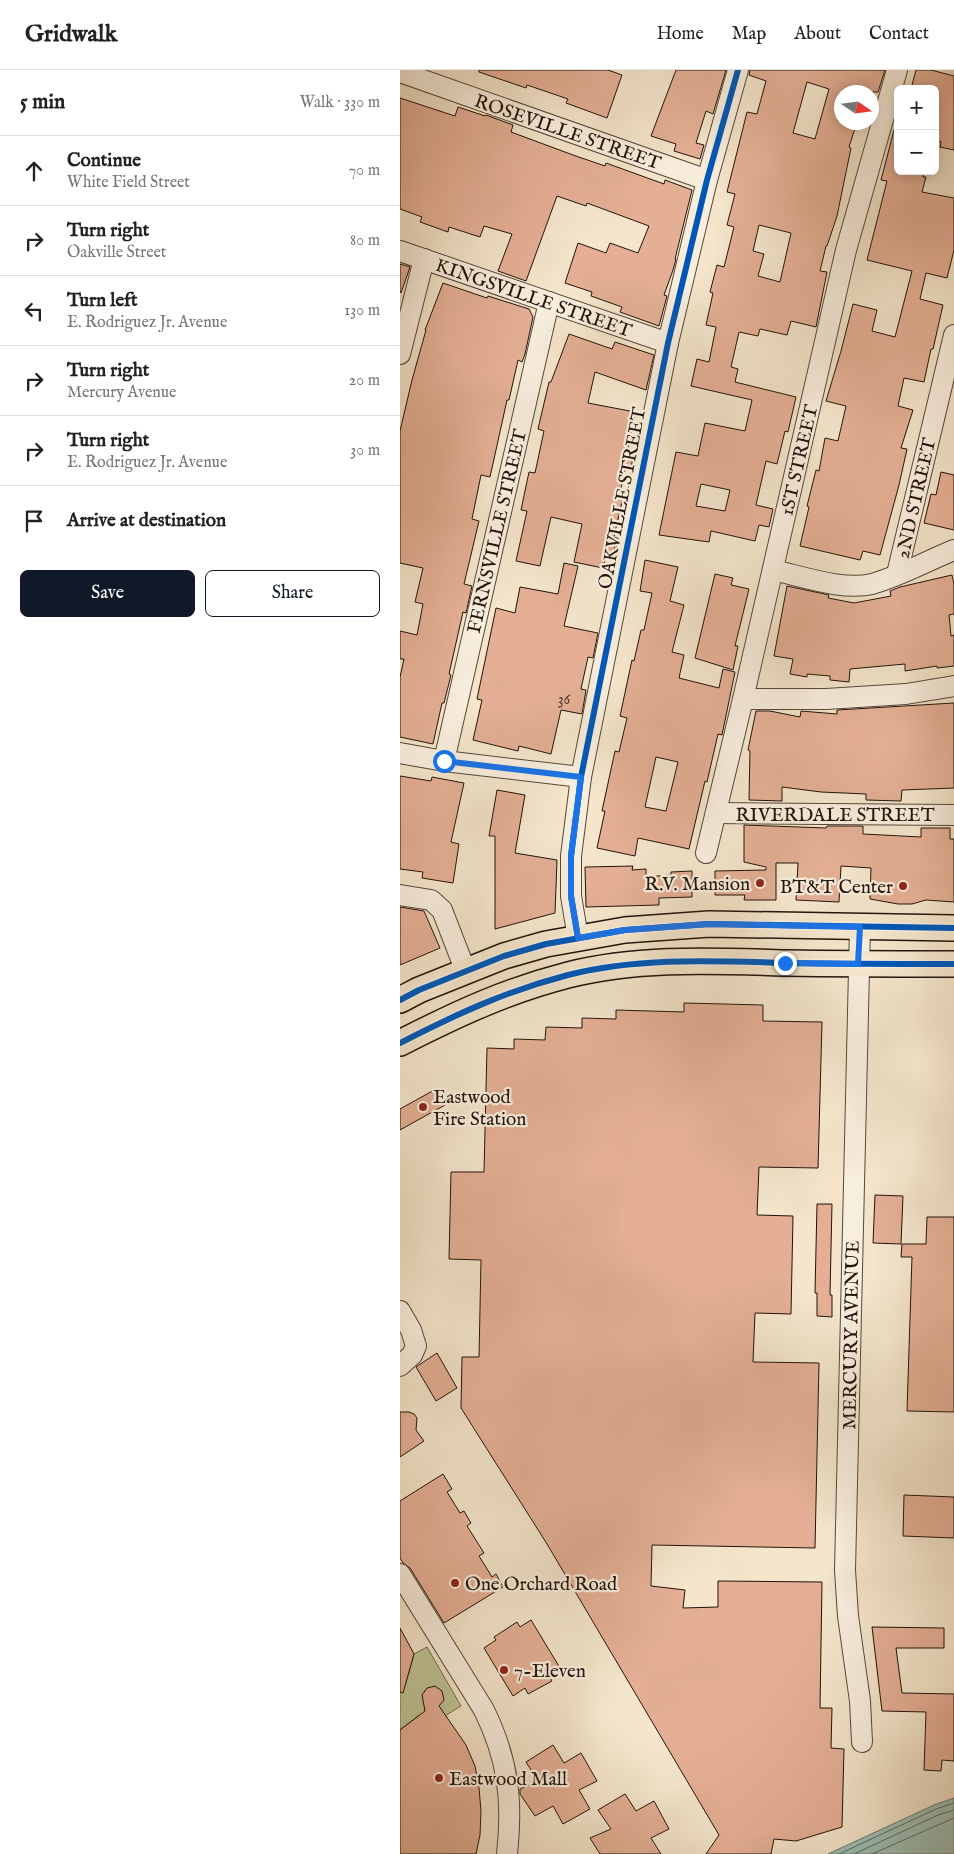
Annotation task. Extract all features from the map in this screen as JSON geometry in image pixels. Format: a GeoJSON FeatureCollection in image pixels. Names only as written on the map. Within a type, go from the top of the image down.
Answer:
{"type":"FeatureCollection","features":[{"type":"Feature","properties":{"kind":"main road"},"geometry":{"type":"LineString","coordinates":[[400,1000],[419,990],[504,956],[578,938],[625,930],[709,924],[954,928]]}},
{"type":"Feature","properties":{"kind":"main road"},"geometry":{"type":"LineString","coordinates":[[400,1043],[457,1013],[506,993],[570,975],[629,964],[708,960],[858,964],[954,964]]}},
{"type":"Feature","properties":{"kind":"street","name":"OAKVILLE STREET"},"geometry":{"type":"LineString","coordinates":[[578,938],[571,896],[571,856],[581,777],[668,343],[707,180],[738,70]]}},
{"type":"Feature","properties":{"kind":"street","name":"1ST STREET"},"geometry":{"type":"LineString","coordinates":[[706,853],[846,250],[897,70]]}},
{"type":"Feature","properties":{"kind":"street","name":"ROSEVILLE STREET"},"geometry":{"type":"LineString","coordinates":[[400,72],[707,180]]}},
{"type":"Feature","properties":{"kind":"street","name":"KINGSVILLE STREET"},"geometry":{"type":"LineString","coordinates":[[400,251],[668,343]]}},
{"type":"Feature","properties":{"kind":"street"},"geometry":{"type":"LineString","coordinates":[[400,354],[424,259]]}},
{"type":"Feature","properties":{"kind":"street","name":"FERNSVILLE STREET"},"geometry":{"type":"LineString","coordinates":[[444,761],[548,302]]}},
{"type":"Feature","properties":{"kind":"street","name":"2ND STREET"},"geometry":{"type":"LineString","coordinates":[[897,574],[954,335]]}},
{"type":"Feature","properties":{"kind":"street"},"geometry":{"type":"LineString","coordinates":[[773,570],[824,582],[848,585],[870,584],[954,550]]}},
{"type":"Feature","properties":{"kind":"street"},"geometry":{"type":"LineString","coordinates":[[743,698],[826,699],[906,694],[954,686]]}},
{"type":"Feature","properties":{"kind":"street"},"geometry":{"type":"LineString","coordinates":[[400,753],[444,761],[581,777]]}},
{"type":"Feature","properties":{"kind":"street","name":"RIVERDALE STREET"},"geometry":{"type":"LineString","coordinates":[[716,813],[954,815]]}},
{"type":"Feature","properties":{"kind":"street"},"geometry":{"type":"LineString","coordinates":[[400,895],[431,900],[442,910],[466,972]]}},
{"type":"Feature","properties":{"kind":"street","name":"MERCURY AVENUE"},"geometry":{"type":"LineString","coordinates":[[860,927],[845,1570],[848,1616],[860,1701],[862,1742]]}},
{"type":"Feature","properties":{"kind":"street"},"geometry":{"type":"LineString","coordinates":[[400,1311],[411,1330],[416,1346],[412,1355],[400,1366]]}},
{"type":"Feature","properties":{"kind":"street"},"geometry":{"type":"LineString","coordinates":[[400,1574],[484,1710],[492,1727],[506,1771],[510,1798],[510,1828],[507,1854]]}},
{"type":"Feature","properties":{"kind":"green space"},"geometry":{"type":"Polygon","coordinates":[[[427,1647],[461,1706],[427,1727],[419,1715],[400,1730],[400,1689],[405,1686],[414,1654],[427,1647]]]}},
{"type":"Feature","properties":{"kind":"water"},"geometry":{"type":"Polygon","coordinates":[[[954,1798],[954,1854],[828,1854],[934,1805],[954,1798]]]}},
{"type":"Feature","properties":{"kind":"building"},"geometry":{"type":"Polygon","coordinates":[[[479,70],[608,70],[622,75],[607,118],[566,103],[568,99],[527,85],[526,88],[479,72],[479,70]]]}},
{"type":"Feature","properties":{"kind":"building"},"geometry":{"type":"Polygon","coordinates":[[[676,70],[726,70],[713,114],[706,111],[696,143],[704,145],[700,159],[674,151],[676,144],[651,136],[676,70]]]}},
{"type":"Feature","properties":{"kind":"building"},"geometry":{"type":"Polygon","coordinates":[[[750,70],[885,70],[879,89],[879,85],[834,85],[834,130],[854,130],[849,147],[851,148],[837,216],[826,246],[820,271],[827,272],[816,327],[791,321],[787,335],[760,329],[758,336],[739,332],[731,367],[738,369],[735,382],[796,397],[788,432],[785,431],[777,464],[766,461],[756,505],[773,509],[769,527],[759,525],[755,541],[711,531],[709,542],[659,535],[676,452],[698,456],[705,423],[745,431],[752,400],[691,386],[697,359],[709,362],[716,327],[706,325],[713,293],[710,292],[717,265],[724,267],[734,227],[727,225],[735,194],[727,192],[747,112],[757,114],[766,81],[749,75],[750,70]],[[807,82],[793,133],[815,139],[829,89],[807,82]],[[759,225],[753,251],[764,254],[758,276],[780,282],[791,233],[759,225]],[[701,484],[696,506],[725,511],[730,490],[701,484]]]}},
{"type":"Feature","properties":{"kind":"building"},"geometry":{"type":"Polygon","coordinates":[[[916,70],[931,70],[954,76],[954,150],[940,147],[939,85],[912,85],[916,70]]]}},
{"type":"Feature","properties":{"kind":"building"},"geometry":{"type":"Polygon","coordinates":[[[400,98],[455,116],[458,107],[486,115],[513,125],[511,132],[573,155],[605,166],[606,163],[664,184],[665,180],[692,190],[676,259],[664,295],[667,296],[659,326],[620,312],[622,307],[591,296],[592,292],[565,283],[578,243],[606,253],[610,243],[638,253],[649,226],[587,203],[586,206],[557,196],[526,281],[498,271],[512,234],[484,226],[480,237],[449,227],[448,232],[420,222],[422,217],[400,209],[400,98]]]}},
{"type":"Feature","properties":{"kind":"building"},"geometry":{"type":"Polygon","coordinates":[[[894,130],[894,175],[924,175],[923,177],[926,177],[922,192],[954,198],[954,250],[947,278],[926,273],[920,299],[943,305],[933,349],[931,349],[924,382],[904,378],[898,406],[913,410],[901,448],[907,449],[899,485],[880,555],[863,551],[860,560],[800,546],[809,507],[807,506],[816,470],[819,471],[825,438],[838,441],[846,406],[826,401],[853,304],[877,310],[872,331],[895,337],[912,271],[867,260],[887,181],[881,180],[894,130]]]}},
{"type":"Feature","properties":{"kind":"building"},"geometry":{"type":"Polygon","coordinates":[[[400,264],[410,267],[401,293],[400,292],[400,264]]]}},
{"type":"Feature","properties":{"kind":"building"},"geometry":{"type":"Polygon","coordinates":[[[443,283],[487,298],[488,296],[529,309],[533,317],[525,354],[522,362],[518,360],[509,400],[507,400],[490,477],[481,475],[472,519],[479,521],[464,584],[472,586],[466,613],[463,612],[449,674],[451,675],[444,703],[442,703],[433,744],[400,737],[400,677],[404,659],[400,659],[400,631],[417,635],[423,604],[415,602],[423,568],[400,563],[400,431],[425,330],[443,283]]]}},
{"type":"Feature","properties":{"kind":"building"},"geometry":{"type":"Polygon","coordinates":[[[569,334],[612,349],[615,342],[654,355],[646,390],[595,372],[588,403],[635,412],[627,453],[634,454],[631,467],[626,466],[620,492],[624,493],[614,537],[617,538],[613,555],[607,553],[603,568],[574,562],[582,524],[551,517],[540,566],[516,561],[527,511],[521,510],[529,472],[535,473],[544,431],[538,429],[549,382],[551,382],[569,334]]]}},
{"type":"Feature","properties":{"kind":"building"},"geometry":{"type":"Polygon","coordinates":[[[941,472],[954,475],[954,530],[924,523],[931,494],[936,495],[941,472]]]}},
{"type":"Feature","properties":{"kind":"building"},"geometry":{"type":"Polygon","coordinates":[[[645,560],[678,567],[670,601],[684,605],[672,652],[684,655],[679,678],[719,688],[723,669],[735,672],[722,735],[718,734],[689,849],[638,838],[635,856],[597,848],[605,811],[602,811],[615,751],[619,752],[627,718],[620,716],[632,660],[634,661],[641,630],[644,630],[652,593],[640,591],[645,560]],[[656,757],[645,807],[666,811],[678,762],[656,757]]]}},
{"type":"Feature","properties":{"kind":"building"},"geometry":{"type":"Polygon","coordinates":[[[564,563],[578,566],[564,626],[598,633],[593,658],[588,657],[581,689],[586,690],[582,714],[561,710],[551,754],[519,746],[518,751],[473,740],[482,700],[477,699],[496,608],[515,613],[520,587],[558,594],[564,563]]]}},
{"type":"Feature","properties":{"kind":"building"},"geometry":{"type":"Polygon","coordinates":[[[715,574],[733,578],[731,585],[749,589],[735,646],[738,646],[733,670],[695,658],[715,574]]]}},
{"type":"Feature","properties":{"kind":"building"},"geometry":{"type":"Polygon","coordinates":[[[952,575],[954,584],[954,614],[949,615],[951,636],[954,635],[954,666],[937,668],[937,666],[905,671],[905,664],[850,669],[849,682],[830,680],[830,676],[807,674],[807,677],[790,674],[793,659],[774,656],[787,586],[829,595],[828,598],[854,603],[891,596],[890,591],[900,587],[952,575]]]}},
{"type":"Feature","properties":{"kind":"building"},"geometry":{"type":"Polygon","coordinates":[[[954,703],[954,788],[902,790],[901,801],[866,800],[866,794],[821,792],[782,787],[782,801],[749,800],[750,751],[748,750],[756,711],[770,711],[800,717],[801,711],[837,714],[837,710],[954,703]]]}},
{"type":"Feature","properties":{"kind":"building"},"geometry":{"type":"Polygon","coordinates":[[[400,776],[431,781],[432,777],[464,783],[451,842],[459,844],[453,883],[422,878],[423,872],[400,869],[400,776]]]}},
{"type":"Feature","properties":{"kind":"building"},"geometry":{"type":"Polygon","coordinates":[[[497,790],[525,795],[515,853],[557,860],[555,913],[495,929],[495,836],[489,836],[497,790]]]}},
{"type":"Feature","properties":{"kind":"building"},"geometry":{"type":"Polygon","coordinates":[[[744,825],[826,828],[827,826],[863,826],[863,834],[921,837],[921,828],[950,828],[950,839],[954,839],[954,902],[926,900],[912,904],[898,904],[870,899],[871,868],[841,866],[839,902],[796,900],[798,863],[776,863],[776,900],[744,900],[745,895],[715,895],[715,871],[766,870],[766,867],[744,862],[744,825]]]}},
{"type":"Feature","properties":{"kind":"building"},"geometry":{"type":"Polygon","coordinates":[[[633,866],[632,870],[646,869],[646,877],[671,875],[671,872],[692,871],[692,897],[659,898],[659,905],[586,907],[585,867],[633,866]]]}},
{"type":"Feature","properties":{"kind":"building"},"geometry":{"type":"Polygon","coordinates":[[[400,907],[424,911],[440,948],[400,965],[400,907]]]}},
{"type":"Feature","properties":{"kind":"building"},"geometry":{"type":"Polygon","coordinates":[[[684,1003],[763,1005],[763,1021],[822,1022],[818,1168],[759,1167],[757,1215],[793,1216],[791,1314],[755,1313],[753,1362],[819,1363],[815,1548],[652,1545],[651,1586],[685,1590],[683,1608],[718,1607],[718,1581],[822,1582],[820,1708],[832,1708],[831,1748],[844,1749],[842,1827],[796,1841],[774,1839],[771,1854],[706,1854],[719,1835],[547,1544],[461,1408],[462,1357],[479,1357],[481,1260],[449,1259],[451,1172],[484,1172],[487,1048],[514,1049],[514,1039],[545,1040],[546,1027],[582,1028],[582,1018],[616,1019],[616,1010],[684,1012],[684,1003]]]}},
{"type":"Feature","properties":{"kind":"building","name":"Eastwood Fire Station"},"geometry":{"type":"Polygon","coordinates":[[[436,1089],[445,1105],[400,1130],[400,1109],[436,1089]]]}},
{"type":"Feature","properties":{"kind":"building"},"geometry":{"type":"Polygon","coordinates":[[[875,1195],[903,1196],[901,1244],[873,1243],[875,1195]]]}},
{"type":"Feature","properties":{"kind":"building"},"geometry":{"type":"Polygon","coordinates":[[[817,1204],[832,1204],[830,1295],[832,1295],[832,1317],[817,1316],[817,1293],[815,1293],[817,1204]]]}},
{"type":"Feature","properties":{"kind":"building"},"geometry":{"type":"Polygon","coordinates":[[[927,1217],[954,1217],[954,1412],[907,1411],[912,1257],[901,1257],[902,1244],[926,1244],[927,1217]]]}},
{"type":"Feature","properties":{"kind":"building"},"geometry":{"type":"Polygon","coordinates":[[[437,1353],[457,1388],[436,1401],[416,1367],[437,1353]]]}},
{"type":"Feature","properties":{"kind":"building"},"geometry":{"type":"Polygon","coordinates":[[[400,1412],[414,1414],[417,1418],[416,1430],[424,1441],[400,1457],[400,1412]]]}},
{"type":"Feature","properties":{"kind":"building"},"geometry":{"type":"Polygon","coordinates":[[[443,1474],[452,1489],[447,1492],[460,1513],[464,1511],[471,1523],[467,1526],[484,1553],[479,1556],[492,1577],[496,1574],[503,1587],[444,1623],[410,1568],[400,1558],[400,1501],[443,1474]]]}},
{"type":"Feature","properties":{"kind":"building"},"geometry":{"type":"Polygon","coordinates":[[[904,1495],[954,1497],[954,1538],[903,1536],[904,1495]]]}},
{"type":"Feature","properties":{"kind":"building"},"geometry":{"type":"Polygon","coordinates":[[[531,1620],[560,1668],[548,1675],[552,1681],[528,1694],[525,1688],[513,1696],[484,1648],[496,1640],[494,1637],[517,1622],[520,1627],[531,1620]]]}},
{"type":"Feature","properties":{"kind":"building"},"geometry":{"type":"Polygon","coordinates":[[[872,1627],[944,1628],[944,1648],[896,1648],[902,1693],[954,1694],[954,1761],[942,1760],[941,1771],[924,1770],[926,1712],[882,1711],[872,1627]]]}},
{"type":"Feature","properties":{"kind":"building"},"geometry":{"type":"Polygon","coordinates":[[[400,1628],[414,1654],[403,1693],[400,1692],[400,1628]]]}},
{"type":"Feature","properties":{"kind":"building","name":"Eastwood Mall"},"geometry":{"type":"Polygon","coordinates":[[[435,1686],[442,1691],[444,1700],[439,1706],[466,1745],[475,1766],[481,1811],[480,1835],[476,1854],[400,1854],[400,1730],[425,1711],[422,1695],[427,1688],[435,1686]]]}},
{"type":"Feature","properties":{"kind":"building"},"geometry":{"type":"Polygon","coordinates":[[[553,1745],[564,1763],[581,1753],[597,1781],[579,1790],[590,1809],[563,1824],[553,1806],[535,1816],[520,1794],[520,1789],[538,1781],[526,1762],[553,1745]]]}},
{"type":"Feature","properties":{"kind":"building"},"geometry":{"type":"Polygon","coordinates":[[[625,1794],[636,1811],[654,1801],[669,1829],[651,1838],[661,1854],[600,1854],[590,1838],[611,1829],[598,1810],[625,1794]]]}},
{"type":"Feature","properties":{"kind":"cycle path"},"geometry":{"type":"LineString","coordinates":[[578,938],[571,896],[571,856],[581,777],[668,343],[707,180],[738,70]]}},
{"type":"Feature","properties":{"kind":"cycle path"},"geometry":{"type":"LineString","coordinates":[[400,1000],[419,990],[504,956],[546,944],[625,930],[709,924],[954,928]]}},
{"type":"Feature","properties":{"kind":"cycle path"},"geometry":{"type":"LineString","coordinates":[[400,1043],[462,1013],[524,988],[568,975],[622,965],[677,961],[954,964]]}},
{"type":"Feature","properties":{"kind":"place","name":"R.V. Mansion"},"geometry":{"type":"Point","coordinates":[760,883]}},
{"type":"Feature","properties":{"kind":"place","name":"BT&T Center"},"geometry":{"type":"Point","coordinates":[903,886]}},
{"type":"Feature","properties":{"kind":"place","name":"Eastwood Fire Station"},"geometry":{"type":"Point","coordinates":[423,1107]}},
{"type":"Feature","properties":{"kind":"place","name":"One Orchard Road"},"geometry":{"type":"Point","coordinates":[455,1583]}},
{"type":"Feature","properties":{"kind":"place","name":"7-Eleven"},"geometry":{"type":"Point","coordinates":[504,1670]}},
{"type":"Feature","properties":{"kind":"place","name":"Eastwood Mall"},"geometry":{"type":"Point","coordinates":[439,1778]}},
{"type":"Feature","properties":{"kind":"route"},"geometry":{"type":"LineString","coordinates":[[444,761],[581,777],[571,856],[571,896],[578,938],[625,930],[709,924],[860,927],[858,964],[785,963]]}}]}
